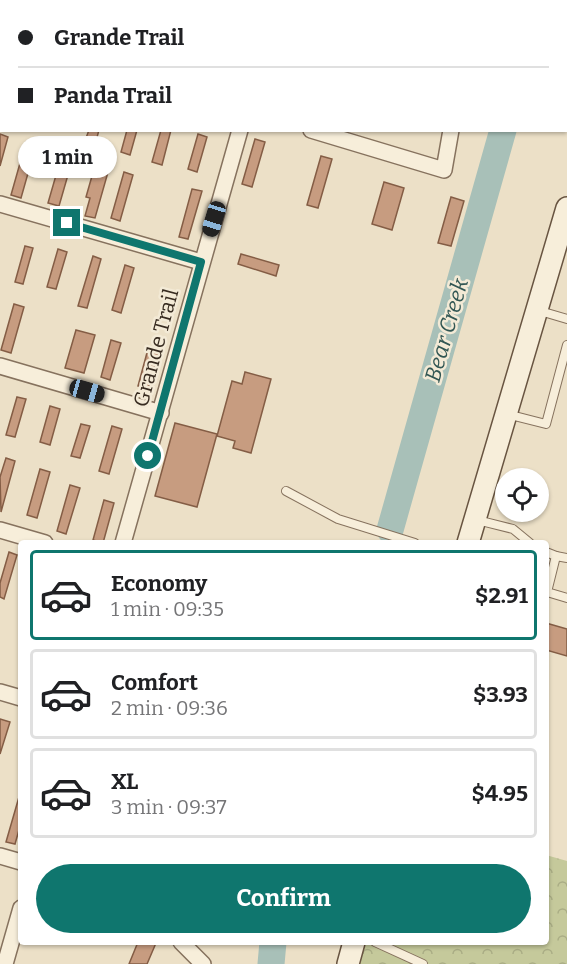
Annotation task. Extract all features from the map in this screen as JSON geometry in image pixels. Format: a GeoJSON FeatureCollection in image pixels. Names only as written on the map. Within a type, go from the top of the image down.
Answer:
{"type":"FeatureCollection","features":[{"type":"Feature","properties":{"kind":"main road"},"geometry":{"type":"LineString","coordinates":[[469,540],[567,208]]}},
{"type":"Feature","properties":{"kind":"main road"},"geometry":{"type":"LineString","coordinates":[[348,964],[353,945]]}},
{"type":"Feature","properties":{"kind":"street","name":"Grande Trail"},"geometry":{"type":"LineString","coordinates":[[124,540],[239,132]]}},
{"type":"Feature","properties":{"kind":"street"},"geometry":{"type":"LineString","coordinates":[[318,132],[444,170],[452,132]]}},
{"type":"Feature","properties":{"kind":"street"},"geometry":{"type":"LineString","coordinates":[[0,204],[201,262]]}},
{"type":"Feature","properties":{"kind":"street"},"geometry":{"type":"LineString","coordinates":[[0,366],[161,413]]}},
{"type":"Feature","properties":{"kind":"street"},"geometry":{"type":"LineString","coordinates":[[0,530],[35,540]]}},
{"type":"Feature","properties":{"kind":"street"},"geometry":{"type":"LineString","coordinates":[[0,692],[18,697]]}},
{"type":"Feature","properties":{"kind":"street"},"geometry":{"type":"LineString","coordinates":[[0,856],[18,861]]}},
{"type":"Feature","properties":{"kind":"street"},"geometry":{"type":"LineString","coordinates":[[5,964],[18,918]]}},
{"type":"Feature","properties":{"kind":"street"},"geometry":{"type":"LineString","coordinates":[[184,945],[203,964]]}},
{"type":"Feature","properties":{"kind":"lane"},"geometry":{"type":"LineString","coordinates":[[538,310],[567,319]]}},
{"type":"Feature","properties":{"kind":"lane"},"geometry":{"type":"LineString","coordinates":[[506,414],[546,424],[567,345]]}},
{"type":"Feature","properties":{"kind":"lane"},"geometry":{"type":"LineString","coordinates":[[286,491],[338,519],[405,540]]}},
{"type":"Feature","properties":{"kind":"lane"},"geometry":{"type":"LineString","coordinates":[[475,519],[513,529],[526,540]]}},
{"type":"Feature","properties":{"kind":"lane"},"geometry":{"type":"LineString","coordinates":[[549,553],[567,558]]}},
{"type":"Feature","properties":{"kind":"lane"},"geometry":{"type":"LineString","coordinates":[[549,584],[556,556]]}},
{"type":"Feature","properties":{"kind":"lane"},"geometry":{"type":"LineString","coordinates":[[549,593],[567,598]]}},
{"type":"Feature","properties":{"kind":"lane"},"geometry":{"type":"LineString","coordinates":[[382,945],[423,964]]}},
{"type":"Feature","properties":{"kind":"green space"},"geometry":{"type":"Polygon","coordinates":[[[549,856],[567,861],[567,964],[342,964],[348,945],[549,945],[549,856]]]}},
{"type":"Feature","properties":{"kind":"building"},"geometry":{"type":"Polygon","coordinates":[[[88,132],[98,132],[96,141],[86,138],[88,132]]]}},
{"type":"Feature","properties":{"kind":"building"},"geometry":{"type":"Polygon","coordinates":[[[126,132],[136,132],[130,155],[121,152],[126,132]]]}},
{"type":"Feature","properties":{"kind":"building"},"geometry":{"type":"Polygon","coordinates":[[[160,132],[170,132],[162,165],[152,162],[160,132]]]}},
{"type":"Feature","properties":{"kind":"building"},"geometry":{"type":"Polygon","coordinates":[[[0,134],[8,137],[0,166],[0,134]]]}},
{"type":"Feature","properties":{"kind":"building"},"geometry":{"type":"Polygon","coordinates":[[[198,134],[207,137],[197,172],[188,169],[198,134]]]}},
{"type":"Feature","properties":{"kind":"building"},"geometry":{"type":"Polygon","coordinates":[[[255,139],[265,142],[252,187],[242,184],[255,139]]]}},
{"type":"Feature","properties":{"kind":"building"},"geometry":{"type":"Polygon","coordinates":[[[26,142],[36,145],[21,198],[11,195],[26,142]]]}},
{"type":"Feature","properties":{"kind":"building"},"geometry":{"type":"Polygon","coordinates":[[[63,151],[74,154],[59,206],[48,203],[63,151]]]}},
{"type":"Feature","properties":{"kind":"building"},"geometry":{"type":"Polygon","coordinates":[[[321,156],[332,159],[318,208],[307,205],[321,156]]]}},
{"type":"Feature","properties":{"kind":"building"},"geometry":{"type":"Polygon","coordinates":[[[96,162],[110,165],[95,218],[85,216],[90,198],[86,197],[96,162]]]}},
{"type":"Feature","properties":{"kind":"building"},"geometry":{"type":"Polygon","coordinates":[[[124,172],[133,175],[120,221],[111,218],[124,172]]]}},
{"type":"Feature","properties":{"kind":"building"},"geometry":{"type":"Polygon","coordinates":[[[384,182],[404,188],[392,230],[372,224],[384,182]]]}},
{"type":"Feature","properties":{"kind":"building"},"geometry":{"type":"Polygon","coordinates":[[[192,189],[202,191],[188,239],[179,237],[192,189]]]}},
{"type":"Feature","properties":{"kind":"building"},"geometry":{"type":"Polygon","coordinates":[[[451,197],[464,201],[451,246],[438,243],[451,197]]]}},
{"type":"Feature","properties":{"kind":"building"},"geometry":{"type":"Polygon","coordinates":[[[25,246],[33,248],[23,284],[15,282],[25,246]]]}},
{"type":"Feature","properties":{"kind":"building"},"geometry":{"type":"Polygon","coordinates":[[[58,249],[67,252],[56,289],[47,287],[58,249]]]}},
{"type":"Feature","properties":{"kind":"building"},"geometry":{"type":"Polygon","coordinates":[[[241,254],[279,265],[276,276],[238,264],[241,254]]]}},
{"type":"Feature","properties":{"kind":"building"},"geometry":{"type":"Polygon","coordinates":[[[93,256],[101,259],[87,308],[78,306],[93,256]]]}},
{"type":"Feature","properties":{"kind":"building"},"geometry":{"type":"Polygon","coordinates":[[[125,265],[134,268],[121,313],[112,310],[125,265]]]}},
{"type":"Feature","properties":{"kind":"building"},"geometry":{"type":"Polygon","coordinates":[[[14,304],[24,307],[11,353],[1,350],[14,304]]]}},
{"type":"Feature","properties":{"kind":"building"},"geometry":{"type":"Polygon","coordinates":[[[76,330],[95,335],[84,373],[65,368],[76,330]]]}},
{"type":"Feature","properties":{"kind":"building"},"geometry":{"type":"Polygon","coordinates":[[[111,340],[121,343],[110,380],[101,377],[111,340]]]}},
{"type":"Feature","properties":{"kind":"building"},"geometry":{"type":"Polygon","coordinates":[[[148,349],[159,352],[148,389],[138,386],[148,349]]]}},
{"type":"Feature","properties":{"kind":"building"},"geometry":{"type":"Polygon","coordinates":[[[245,372],[271,379],[251,453],[233,448],[235,441],[217,436],[232,381],[242,384],[245,372]]]}},
{"type":"Feature","properties":{"kind":"building"},"geometry":{"type":"Polygon","coordinates":[[[17,397],[26,399],[15,437],[6,435],[17,397]]]}},
{"type":"Feature","properties":{"kind":"building"},"geometry":{"type":"Polygon","coordinates":[[[50,406],[60,409],[50,445],[40,442],[50,406]]]}},
{"type":"Feature","properties":{"kind":"building"},"geometry":{"type":"Polygon","coordinates":[[[175,423],[217,434],[197,507],[155,496],[175,423]]]}},
{"type":"Feature","properties":{"kind":"building"},"geometry":{"type":"Polygon","coordinates":[[[81,424],[90,426],[80,458],[71,456],[81,424]]]}},
{"type":"Feature","properties":{"kind":"building"},"geometry":{"type":"Polygon","coordinates":[[[112,426],[122,429],[109,474],[99,471],[112,426]]]}},
{"type":"Feature","properties":{"kind":"building"},"geometry":{"type":"Polygon","coordinates":[[[6,458],[15,461],[1,512],[0,477],[6,458]]]}},
{"type":"Feature","properties":{"kind":"building"},"geometry":{"type":"Polygon","coordinates":[[[40,469],[50,472],[37,518],[27,515],[40,469]]]}},
{"type":"Feature","properties":{"kind":"building"},"geometry":{"type":"Polygon","coordinates":[[[70,485],[80,488],[66,534],[57,531],[70,485]]]}},
{"type":"Feature","properties":{"kind":"building"},"geometry":{"type":"Polygon","coordinates":[[[104,500],[114,503],[104,540],[93,540],[104,500]]]}},
{"type":"Feature","properties":{"kind":"building"},"geometry":{"type":"Polygon","coordinates":[[[9,552],[17,555],[4,599],[0,597],[0,583],[9,552]]]}},
{"type":"Feature","properties":{"kind":"building"},"geometry":{"type":"Polygon","coordinates":[[[549,624],[567,629],[567,656],[549,651],[549,624]]]}},
{"type":"Feature","properties":{"kind":"building"},"geometry":{"type":"Polygon","coordinates":[[[0,719],[10,722],[0,754],[0,719]]]}},
{"type":"Feature","properties":{"kind":"building"},"geometry":{"type":"Polygon","coordinates":[[[18,800],[18,834],[15,844],[6,842],[18,800]]]}},
{"type":"Feature","properties":{"kind":"building"},"geometry":{"type":"Polygon","coordinates":[[[137,945],[155,945],[147,964],[129,964],[137,945]]]}},
{"type":"Feature","properties":{"kind":"waterway","name":"Bear Creek"},"geometry":{"type":"LineString","coordinates":[[390,530],[502,132]]}},
{"type":"Feature","properties":{"kind":"waterway","name":"Bear Creek"},"geometry":{"type":"LineString","coordinates":[[271,964],[273,945]]}},
{"type":"Feature","properties":{"kind":"route"},"geometry":{"type":"LineString","coordinates":[[67,223],[201,262],[148,456]]}}]}
